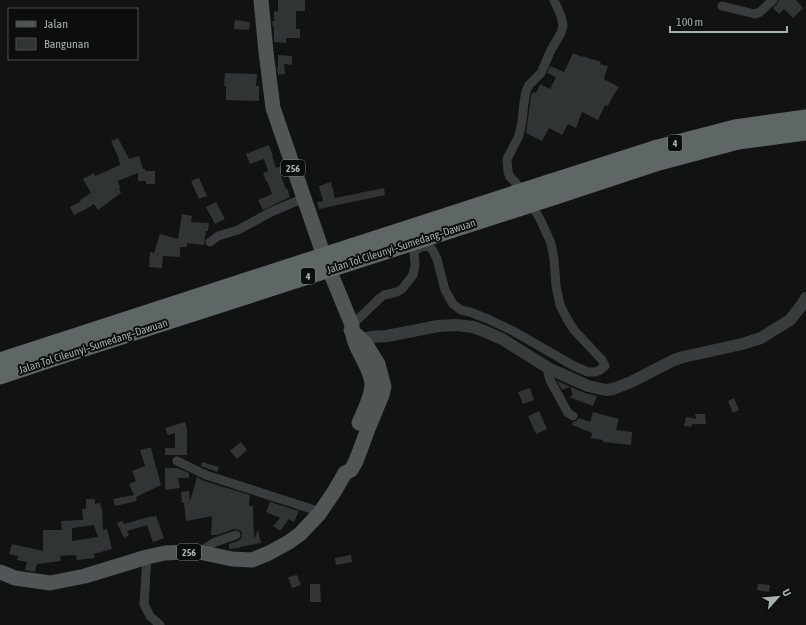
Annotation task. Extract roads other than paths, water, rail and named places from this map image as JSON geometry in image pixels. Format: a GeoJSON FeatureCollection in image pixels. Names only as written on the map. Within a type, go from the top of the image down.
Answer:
{"type":"FeatureCollection","features":[{"type":"Feature","properties":{"kind":"highway","name":"Jalan Tol Cileunyi–Sumedang–Dawuan"},"geometry":{"type":"LineString","coordinates":[[551,190],[654,149],[735,128],[806,118]]}},
{"type":"Feature","properties":{"kind":"highway","name":"Jalan Tol Cileunyi–Sumedang–Dawuan"},"geometry":{"type":"LineString","coordinates":[[0,361],[61,348],[551,190],[738,141],[806,132]]}},
{"type":"Feature","properties":{"kind":"highway","name":"Jalan Tol Cileunyi–Sumedang–Dawuan"},"geometry":{"type":"LineString","coordinates":[[0,376],[61,348]]}},
{"type":"Feature","properties":{"kind":"main road","name":"256"},"geometry":{"type":"LineString","coordinates":[[0,572],[15,578],[50,583],[85,576],[165,553],[199,552],[232,559],[252,560],[269,553],[300,534],[321,512],[345,473],[351,470],[356,461],[363,429],[374,400],[371,381],[326,262],[273,108],[261,0]]}},
{"type":"Feature","properties":{"kind":"main road","name":"256"},"geometry":{"type":"LineString","coordinates":[[354,334],[365,343],[378,364],[384,387],[382,395],[374,400]]}},
{"type":"Feature","properties":{"kind":"street"},"geometry":{"type":"LineString","coordinates":[[554,0],[563,22],[561,32],[541,73],[529,85],[526,91],[519,136],[507,159],[508,172],[510,177],[516,182],[531,204],[551,243],[556,286],[560,305],[574,330],[602,360],[605,366],[595,372],[588,372],[574,366],[513,331],[490,320],[461,310],[453,304],[445,290],[437,260],[432,249],[427,246],[422,246],[414,250],[415,265],[413,275],[402,289],[397,292],[384,295],[354,334],[370,337],[387,336],[438,326],[456,325],[473,327],[502,339],[550,369],[588,386],[606,390],[631,382],[674,360],[761,338],[790,320],[806,298]]}},
{"type":"Feature","properties":{"kind":"street"},"geometry":{"type":"LineString","coordinates":[[722,6],[755,14],[760,12],[773,0]]}},
{"type":"Feature","properties":{"kind":"street"},"geometry":{"type":"LineString","coordinates":[[210,242],[218,236],[238,230],[269,212],[304,198]]}},
{"type":"Feature","properties":{"kind":"street"},"geometry":{"type":"LineString","coordinates":[[550,369],[548,373],[550,380],[568,413],[573,416]]}},
{"type":"Feature","properties":{"kind":"street"},"geometry":{"type":"LineString","coordinates":[[177,461],[203,474],[321,512]]}},
{"type":"Feature","properties":{"kind":"street"},"geometry":{"type":"LineString","coordinates":[[199,552],[215,542],[236,535]]}},
{"type":"Feature","properties":{"kind":"street"},"geometry":{"type":"LineString","coordinates":[[147,557],[144,604],[150,616],[160,625]]}}]}
